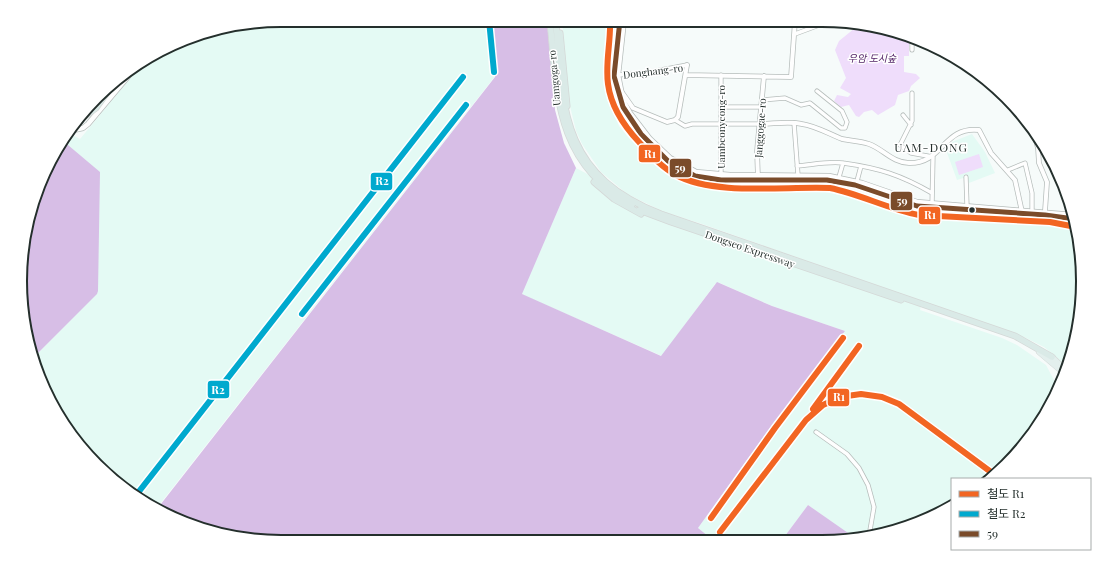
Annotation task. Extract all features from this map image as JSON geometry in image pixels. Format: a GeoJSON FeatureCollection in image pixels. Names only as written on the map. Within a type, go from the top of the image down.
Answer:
{"type":"FeatureCollection","features":[{"type":"Feature","properties":{"kind":"highway","name":"Dongseo Expressway"},"geometry":{"type":"LineString","coordinates":[[551,27],[559,105],[570,141],[591,173],[612,193],[643,212],[1005,335],[1031,348]]}},
{"type":"Feature","properties":{"kind":"highway","name":"Dongseo Expressway"},"geometry":{"type":"LineString","coordinates":[[557,27],[562,97],[567,120],[578,147],[594,170],[615,190],[633,202],[661,214],[1015,336],[1052,357]]}},
{"type":"Feature","properties":{"kind":"highway","name":"Uamgoga-ro"},"geometry":{"type":"LineString","coordinates":[[560,27],[567,106],[569,117],[578,142],[589,159],[611,184],[626,195],[661,214]]}},
{"type":"Feature","properties":{"kind":"highway"},"geometry":{"type":"LineString","coordinates":[[94,110],[101,101]]}},
{"type":"Feature","properties":{"kind":"main road"},"geometry":{"type":"LineString","coordinates":[[619,27],[614,76],[618,97],[628,117],[641,134],[668,161],[695,176],[839,181],[917,206],[967,206],[1022,211],[1068,218]]}},
{"type":"Feature","properties":{"kind":"main road"},"geometry":{"type":"LineString","coordinates":[[623,27],[618,75],[621,91],[630,113],[640,128],[670,158],[696,172],[721,177]]}},
{"type":"Feature","properties":{"kind":"main road"},"geometry":{"type":"LineString","coordinates":[[77,129],[83,128],[88,124],[126,79]]}},
{"type":"Feature","properties":{"kind":"main road"},"geometry":{"type":"LineString","coordinates":[[86,118],[88,124]]}},
{"type":"Feature","properties":{"kind":"main road"},"geometry":{"type":"LineString","coordinates":[[81,123],[83,128]]}},
{"type":"Feature","properties":{"kind":"main road"},"geometry":{"type":"LineString","coordinates":[[758,178],[798,175],[839,177],[857,181],[932,206],[1022,211],[1032,210],[1067,213]]}},
{"type":"Feature","properties":{"kind":"main road","name":"Dongseo Expressway"},"geometry":{"type":"LineString","coordinates":[[1031,348],[1043,355],[1060,370]]}},
{"type":"Feature","properties":{"kind":"main road","name":"Dongseo Expressway"},"geometry":{"type":"LineString","coordinates":[[1052,357],[1062,366]]}},
{"type":"Feature","properties":{"kind":"street"},"geometry":{"type":"LineString","coordinates":[[686,75],[792,76],[795,27]]}},
{"type":"Feature","properties":{"kind":"street"},"geometry":{"type":"LineString","coordinates":[[795,34],[812,27]]}},
{"type":"Feature","properties":{"kind":"street"},"geometry":{"type":"LineString","coordinates":[[912,43],[912,50]]}},
{"type":"Feature","properties":{"kind":"street","name":"Donghang-ro"},"geometry":{"type":"LineString","coordinates":[[618,75],[645,73],[687,65],[678,117],[675,120],[667,122],[633,108],[621,91]]}},
{"type":"Feature","properties":{"kind":"street","name":"Uambeonyeong-ro"},"geometry":{"type":"LineString","coordinates":[[721,75],[721,177]]}},
{"type":"Feature","properties":{"kind":"street","name":"Janggogae-ro"},"geometry":{"type":"LineString","coordinates":[[758,178],[757,151],[764,76]]}},
{"type":"Feature","properties":{"kind":"street"},"geometry":{"type":"LineString","coordinates":[[762,100],[785,98],[801,105],[812,103],[841,128],[845,128],[847,122],[842,111],[817,90]]}},
{"type":"Feature","properties":{"kind":"street"},"geometry":{"type":"LineString","coordinates":[[912,93],[913,102],[911,125],[900,145],[911,153],[933,157]]}},
{"type":"Feature","properties":{"kind":"street"},"geometry":{"type":"LineString","coordinates":[[722,107],[762,107]]}},
{"type":"Feature","properties":{"kind":"street"},"geometry":{"type":"LineString","coordinates":[[903,116],[911,125]]}},
{"type":"Feature","properties":{"kind":"street"},"geometry":{"type":"LineString","coordinates":[[675,120],[685,126],[692,124],[802,123],[844,139],[870,144],[895,160],[907,163],[919,163],[933,157],[946,141],[957,133],[970,129],[979,130],[991,153],[1008,170],[1015,180],[1022,211]]}},
{"type":"Feature","properties":{"kind":"street"},"geometry":{"type":"LineString","coordinates":[[794,124],[798,175]]}},
{"type":"Feature","properties":{"kind":"street"},"geometry":{"type":"LineString","coordinates":[[1038,148],[1039,163],[1047,182],[1045,211]]}},
{"type":"Feature","properties":{"kind":"street"},"geometry":{"type":"LineString","coordinates":[[932,206],[933,157]]}},
{"type":"Feature","properties":{"kind":"street"},"geometry":{"type":"LineString","coordinates":[[797,166],[843,163],[876,168],[893,174],[932,193]]}},
{"type":"Feature","properties":{"kind":"street"},"geometry":{"type":"LineString","coordinates":[[839,177],[843,163]]}},
{"type":"Feature","properties":{"kind":"street"},"geometry":{"type":"LineString","coordinates":[[1008,170],[1025,163],[1032,194],[1032,210]]}},
{"type":"Feature","properties":{"kind":"street"},"geometry":{"type":"LineString","coordinates":[[857,181],[861,166]]}},
{"type":"Feature","properties":{"kind":"street"},"geometry":{"type":"LineString","coordinates":[[966,177],[967,206]]}},
{"type":"Feature","properties":{"kind":"street"},"geometry":{"type":"LineString","coordinates":[[816,432],[847,454],[859,468],[868,485],[874,507],[870,530]]}},
{"type":"Feature","properties":{"kind":"shaded area"},"geometry":{"type":"Polygon","coordinates":[[[281,27],[492,27],[496,75],[160,504],[126,483],[101,461],[79,436],[53,393],[40,363],[38,353],[97,293],[62,153],[73,135],[80,139],[134,74],[169,53],[199,40],[248,29],[281,27]]]}},
{"type":"Feature","properties":{"kind":"shaded area"},"geometry":{"type":"Polygon","coordinates":[[[491,27],[547,27],[555,110],[564,143],[576,168],[522,294],[661,356],[717,282],[772,306],[845,331],[772,425],[698,528],[707,535],[281,535],[248,533],[199,522],[161,504],[495,77],[491,27]]]}},
{"type":"Feature","properties":{"kind":"shaded area"},"geometry":{"type":"Polygon","coordinates":[[[563,27],[609,27],[606,84],[608,100],[619,126],[628,137],[671,175],[683,180],[713,187],[811,189],[868,201],[906,216],[921,220],[1018,222],[1057,224],[1070,227],[1074,248],[1076,281],[1074,314],[1063,363],[1044,347],[1026,338],[664,212],[627,194],[601,172],[582,144],[576,131],[569,102],[563,27]]]}},
{"type":"Feature","properties":{"kind":"shaded area"},"geometry":{"type":"Polygon","coordinates":[[[972,134],[985,152],[995,173],[969,183],[966,177],[957,180],[946,150],[951,147],[952,142],[972,134]]]}},
{"type":"Feature","properties":{"kind":"shaded area"},"geometry":{"type":"Polygon","coordinates":[[[67,145],[100,172],[97,294],[38,353],[29,314],[27,281],[29,248],[40,199],[53,169],[67,145]]]}},
{"type":"Feature","properties":{"kind":"shaded area"},"geometry":{"type":"Polygon","coordinates":[[[576,168],[620,191],[618,198],[690,227],[921,306],[920,310],[1002,338],[1017,345],[1046,365],[1055,382],[1042,408],[1024,436],[1002,461],[982,478],[951,478],[951,500],[919,516],[904,522],[872,530],[848,533],[808,505],[786,535],[707,535],[698,528],[772,425],[845,331],[772,306],[720,283],[715,284],[662,356],[523,295],[522,293],[576,168]]]}},
{"type":"Feature","properties":{"kind":"shaded area"},"geometry":{"type":"Polygon","coordinates":[[[808,505],[849,533],[822,535],[786,535],[808,505]]]}},
{"type":"Feature","properties":{"kind":"green space","name":"우암 도시숲"},"geometry":{"type":"Polygon","coordinates":[[[854,29],[909,42],[909,56],[904,56],[904,72],[916,74],[920,78],[911,86],[909,91],[898,95],[895,105],[878,115],[872,110],[864,112],[859,117],[856,116],[849,105],[841,107],[834,101],[837,95],[848,97],[851,94],[840,88],[846,78],[835,50],[839,41],[854,29]]]}},
{"type":"Feature","properties":{"kind":"green space"},"geometry":{"type":"Polygon","coordinates":[[[979,154],[983,167],[959,175],[955,162],[979,154]]]}},
{"type":"Feature","properties":{"kind":"rail line","name":"R2"},"geometry":{"type":"LineString","coordinates":[[490,27],[494,72]]}},
{"type":"Feature","properties":{"kind":"rail line","name":"R1"},"geometry":{"type":"LineString","coordinates":[[610,27],[607,76],[612,101],[619,116],[623,123],[652,156],[671,172],[692,182],[710,186],[751,189],[830,188],[919,215],[1050,222],[1070,226]]}},
{"type":"Feature","properties":{"kind":"rail line","name":"R2"},"geometry":{"type":"LineString","coordinates":[[139,491],[463,77]]}},
{"type":"Feature","properties":{"kind":"rail line","name":"R2"},"geometry":{"type":"LineString","coordinates":[[302,314],[466,105]]}},
{"type":"Feature","properties":{"kind":"rail line","name":"R1"},"geometry":{"type":"LineString","coordinates":[[711,518],[775,428],[843,338]]}},
{"type":"Feature","properties":{"kind":"rail line","name":"R1"},"geometry":{"type":"LineString","coordinates":[[813,409],[859,346]]}},
{"type":"Feature","properties":{"kind":"rail line","name":"R1"},"geometry":{"type":"LineString","coordinates":[[720,532],[806,420],[823,405],[840,397],[861,394],[882,397],[899,404],[990,471]]}},
{"type":"Feature","properties":{"kind":"transit line","name":"59"},"geometry":{"type":"LineString","coordinates":[[619,27],[614,76],[623,107],[641,134],[668,161],[695,176],[721,180],[827,180],[855,185],[917,206],[1045,215],[1068,218]]}},
{"type":"Feature","properties":{"kind":"district","name":"UAM-DONG"},"geometry":{"type":"Point","coordinates":[931,148]}}]}
